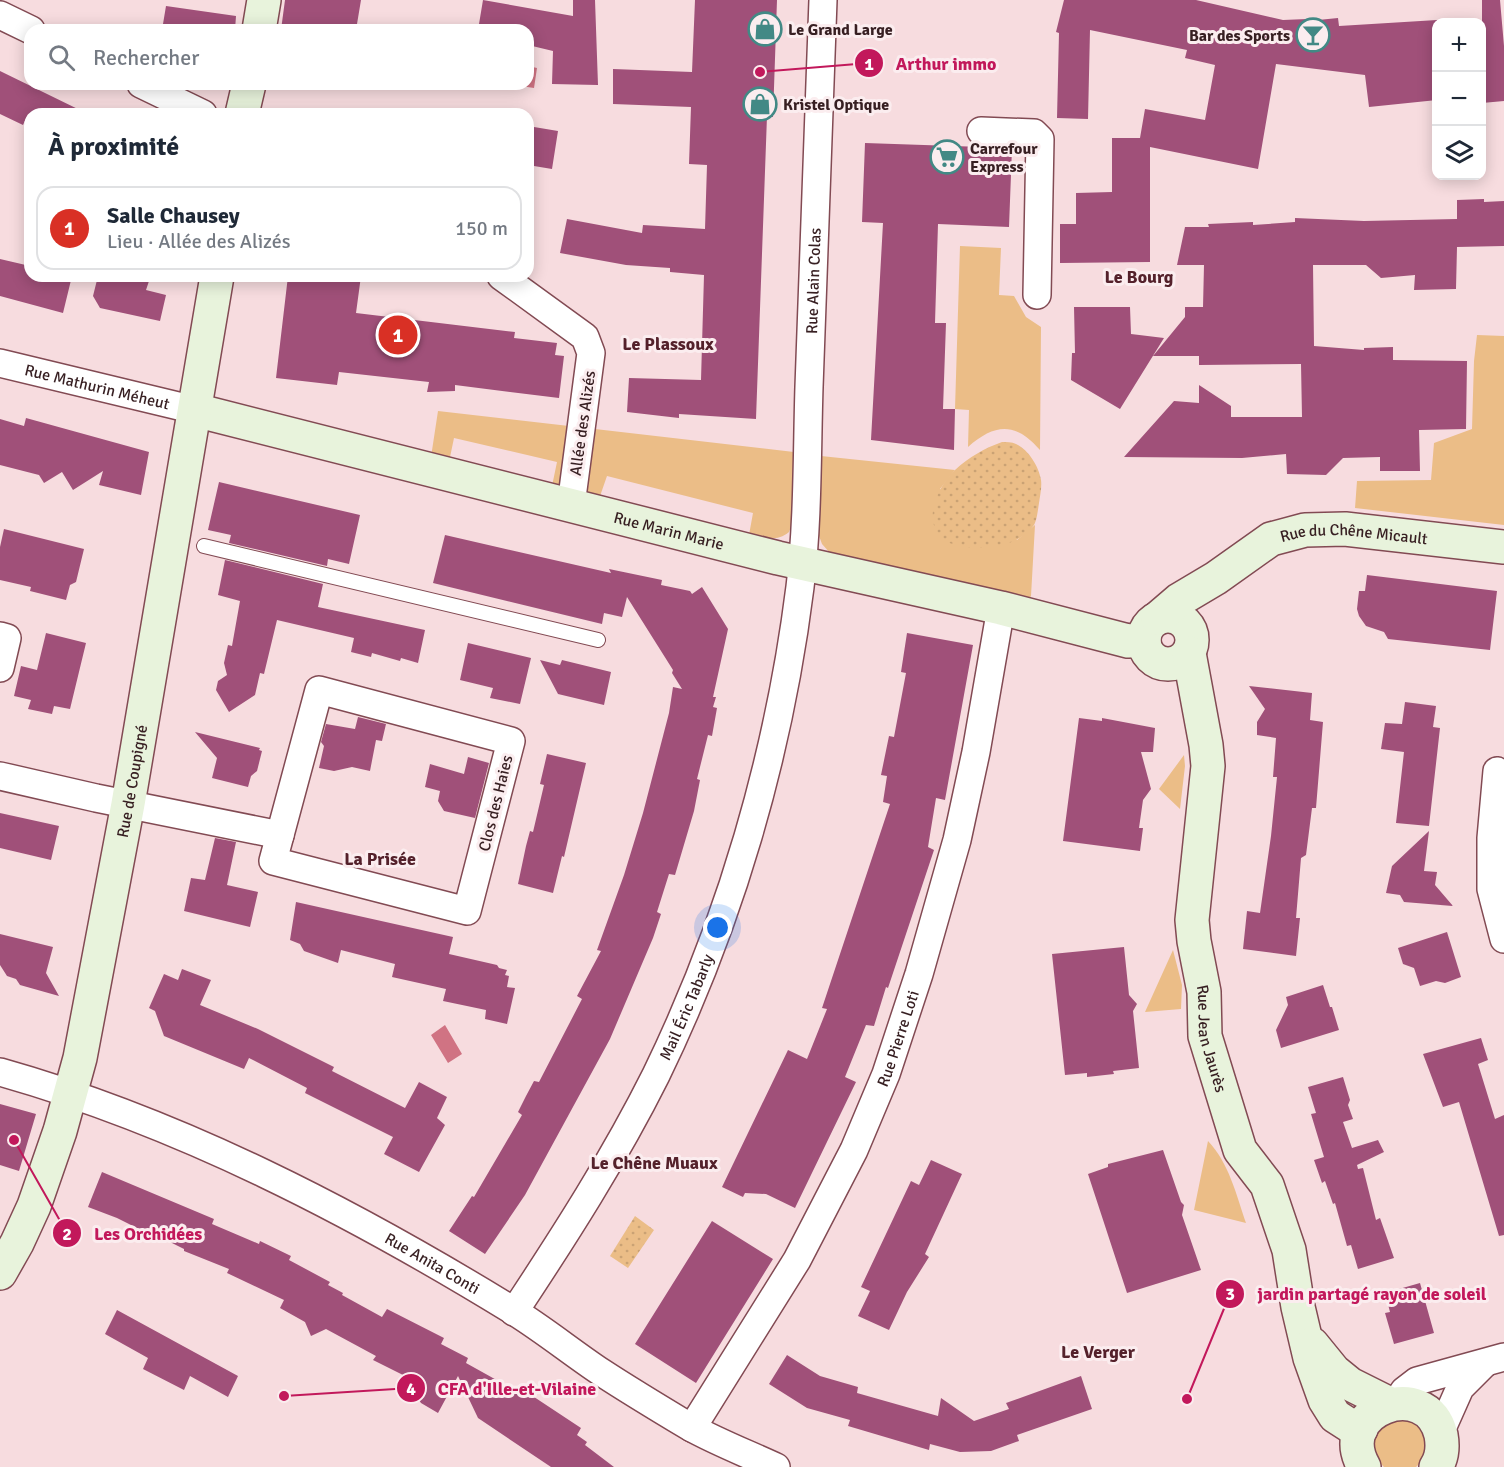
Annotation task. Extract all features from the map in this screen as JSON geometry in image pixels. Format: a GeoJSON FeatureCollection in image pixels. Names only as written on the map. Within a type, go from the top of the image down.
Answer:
{"type":"FeatureCollection","features":[{"type":"Feature","properties":{"kind":"street"},"geometry":{"type":"LineString","coordinates":[[260,24],[264,0]]}},
{"type":"Feature","properties":{"kind":"street","name":"Rue Alain Colas"},"geometry":{"type":"LineString","coordinates":[[803,564],[823,0]]}},
{"type":"Feature","properties":{"kind":"street"},"geometry":{"type":"LineString","coordinates":[[0,15],[24,27]]}},
{"type":"Feature","properties":{"kind":"street"},"geometry":{"type":"LineString","coordinates":[[153,90],[191,108]]}},
{"type":"Feature","properties":{"kind":"street"},"geometry":{"type":"LineString","coordinates":[[243,108],[248,90]]}},
{"type":"Feature","properties":{"kind":"street"},"geometry":{"type":"LineString","coordinates":[[981,130],[1034,132],[1040,139],[1037,296]]}},
{"type":"Feature","properties":{"kind":"street","name":"Rue de Coupigné"},"geometry":{"type":"LineString","coordinates":[[0,1274],[34,1206],[60,1131],[80,1058],[128,804],[216,282]]}},
{"type":"Feature","properties":{"kind":"street","name":"Allée des Alizés"},"geometry":{"type":"LineString","coordinates":[[509,282],[585,336],[591,353],[571,505]]}},
{"type":"Feature","properties":{"kind":"street","name":"Rue Mathurin Méheut"},"geometry":{"type":"LineString","coordinates":[[0,363],[195,410]]}},
{"type":"Feature","properties":{"kind":"street","name":"Rue Marin Marie"},"geometry":{"type":"LineString","coordinates":[[195,410],[803,564],[1001,608],[1128,641],[1152,640]]}},
{"type":"Feature","properties":{"kind":"street","name":"Rue du Chêne Micault"},"geometry":{"type":"LineString","coordinates":[[1152,640],[1179,600],[1216,578],[1271,539],[1305,530],[1346,529],[1504,547]]}},
{"type":"Feature","properties":{"kind":"street","name":"Mail Éric Tabarly"},"geometry":{"type":"LineString","coordinates":[[514,1312],[614,1153],[655,1075],[693,992],[751,825],[786,674],[803,564]]}},
{"type":"Feature","properties":{"kind":"street","name":"Rue du Chêne Micault"},"geometry":{"type":"LineString","coordinates":[[1191,645],[1196,621],[1216,578]]}},
{"type":"Feature","properties":{"kind":"street","name":"Rue Pierre Loti"},"geometry":{"type":"LineString","coordinates":[[692,1428],[797,1260],[854,1150],[886,1074],[919,974],[957,840],[976,752],[1001,608]]}},
{"type":"Feature","properties":{"kind":"street"},"geometry":{"type":"LineString","coordinates":[[1165,616],[1180,619],[1186,623],[1191,645],[1184,659],[1162,664],[1152,640],[1165,616]]}},
{"type":"Feature","properties":{"kind":"street"},"geometry":{"type":"LineString","coordinates":[[0,636],[7,638],[0,668]]}},
{"type":"Feature","properties":{"kind":"street"},"geometry":{"type":"LineString","coordinates":[[1152,640],[1203,724]]}},
{"type":"Feature","properties":{"kind":"street","name":"Rue Jean Jaurès"},"geometry":{"type":"LineString","coordinates":[[1191,645],[1208,766],[1192,920],[1204,992],[1205,1036],[1240,1150],[1267,1185],[1289,1250],[1298,1307],[1310,1358],[1325,1400],[1335,1416],[1361,1429]]}},
{"type":"Feature","properties":{"kind":"street","name":"Clos des Haies"},"geometry":{"type":"LineString","coordinates":[[319,690],[511,741],[467,911],[273,861],[280,835],[319,690]]}},
{"type":"Feature","properties":{"kind":"street"},"geometry":{"type":"LineString","coordinates":[[1497,771],[1491,826],[1491,889],[1504,939]]}},
{"type":"Feature","properties":{"kind":"street"},"geometry":{"type":"LineString","coordinates":[[0,776],[280,835]]}},
{"type":"Feature","properties":{"kind":"street","name":"Rue Anita Conti"},"geometry":{"type":"LineString","coordinates":[[0,1072],[71,1093],[190,1141],[302,1193],[432,1263],[514,1312],[601,1372],[692,1428],[776,1467]]}},
{"type":"Feature","properties":{"kind":"street","name":"Rue Jean Jaurès"},"geometry":{"type":"LineString","coordinates":[[1306,1337],[1342,1378],[1368,1394],[1393,1404],[1419,1407],[1428,1414],[1436,1422],[1440,1448]]}},
{"type":"Feature","properties":{"kind":"street"},"geometry":{"type":"LineString","coordinates":[[1364,1467],[1358,1449],[1361,1429],[1378,1409],[1393,1404],[1417,1381],[1450,1370],[1495,1360]]}},
{"type":"Feature","properties":{"kind":"street"},"geometry":{"type":"LineString","coordinates":[[1464,1467],[1453,1449],[1440,1448],[1460,1388],[1495,1360]]}},
{"type":"Feature","properties":{"kind":"lane"},"geometry":{"type":"LineString","coordinates":[[204,546],[598,640]]}},
{"type":"Feature","properties":{"kind":"shaded area"},"geometry":{"type":"Polygon","coordinates":[[[534,67],[537,68],[534,88],[534,67]]]}},
{"type":"Feature","properties":{"kind":"shaded area"},"geometry":{"type":"Polygon","coordinates":[[[960,246],[1001,248],[999,295],[1014,296],[1026,317],[1041,327],[1040,450],[1022,434],[1005,429],[987,433],[968,447],[969,410],[955,409],[960,246]]]}},
{"type":"Feature","properties":{"kind":"shaded area"},"geometry":{"type":"Polygon","coordinates":[[[1477,335],[1504,336],[1504,525],[1355,508],[1357,481],[1431,480],[1434,443],[1472,429],[1477,335]]]}},
{"type":"Feature","properties":{"kind":"shaded area"},"geometry":{"type":"Polygon","coordinates":[[[438,411],[569,426],[561,489],[552,486],[557,462],[454,438],[449,462],[431,457],[438,411]]]}},
{"type":"Feature","properties":{"kind":"shaded area"},"geometry":{"type":"Polygon","coordinates":[[[595,429],[794,452],[792,524],[789,532],[775,538],[749,535],[753,513],[607,476],[599,499],[587,496],[595,429]]]}},
{"type":"Feature","properties":{"kind":"shaded area"},"geometry":{"type":"Polygon","coordinates":[[[1002,442],[1013,443],[1021,447],[1033,459],[1038,470],[1041,489],[1034,525],[1022,537],[989,548],[955,545],[943,539],[936,530],[933,519],[938,494],[945,482],[955,470],[972,457],[1002,442]]]}},
{"type":"Feature","properties":{"kind":"shaded area"},"geometry":{"type":"Polygon","coordinates":[[[821,456],[955,470],[940,489],[1017,540],[1035,525],[1031,596],[1027,602],[830,553],[822,544],[818,533],[821,456]]]}},
{"type":"Feature","properties":{"kind":"shaded area"},"geometry":{"type":"Polygon","coordinates":[[[1184,755],[1185,766],[1180,809],[1159,789],[1184,755]]]}},
{"type":"Feature","properties":{"kind":"shaded area"},"geometry":{"type":"Polygon","coordinates":[[[1173,950],[1182,985],[1181,1009],[1145,1012],[1173,950]]]}},
{"type":"Feature","properties":{"kind":"shaded area"},"geometry":{"type":"Polygon","coordinates":[[[445,1025],[462,1054],[448,1063],[431,1035],[445,1025]]]}},
{"type":"Feature","properties":{"kind":"shaded area"},"geometry":{"type":"Polygon","coordinates":[[[1208,1141],[1227,1169],[1246,1223],[1194,1210],[1208,1141]]]}},
{"type":"Feature","properties":{"kind":"shaded area"},"geometry":{"type":"Polygon","coordinates":[[[635,1216],[654,1230],[628,1268],[610,1256],[635,1216]]]}},
{"type":"Feature","properties":{"kind":"shaded area"},"geometry":{"type":"Polygon","coordinates":[[[1393,1419],[1410,1420],[1418,1425],[1425,1437],[1424,1456],[1416,1467],[1384,1467],[1376,1455],[1373,1445],[1375,1435],[1380,1427],[1393,1419]]]}},
{"type":"Feature","properties":{"kind":"building"},"geometry":{"type":"Polygon","coordinates":[[[285,0],[361,0],[357,24],[282,24],[285,0]]]}},
{"type":"Feature","properties":{"kind":"building"},"geometry":{"type":"Polygon","coordinates":[[[483,0],[573,16],[573,0],[595,0],[598,85],[552,84],[553,51],[534,46],[534,24],[479,24],[483,0]]]}},
{"type":"Feature","properties":{"kind":"building"},"geometry":{"type":"Polygon","coordinates":[[[695,0],[777,0],[773,117],[767,116],[756,419],[679,414],[679,418],[627,412],[629,378],[701,380],[704,275],[670,272],[670,268],[626,265],[560,253],[567,219],[642,233],[643,225],[705,229],[707,165],[689,164],[691,107],[613,104],[613,69],[692,72],[695,0]]]}},
{"type":"Feature","properties":{"kind":"building"},"geometry":{"type":"Polygon","coordinates":[[[1064,0],[1196,0],[1283,20],[1307,19],[1308,21],[1338,18],[1339,26],[1432,20],[1432,101],[1369,107],[1365,75],[1276,64],[1258,169],[1150,147],[1150,262],[1060,263],[1060,224],[1076,224],[1076,193],[1112,192],[1112,138],[1140,138],[1145,109],[1205,120],[1215,65],[1185,58],[1187,50],[1090,30],[1088,119],[1057,118],[1059,33],[1056,32],[1064,0]]]}},
{"type":"Feature","properties":{"kind":"building"},"geometry":{"type":"Polygon","coordinates":[[[1482,0],[1500,0],[1504,46],[1504,101],[1486,103],[1486,18],[1482,18],[1482,0]]]}},
{"type":"Feature","properties":{"kind":"building"},"geometry":{"type":"Polygon","coordinates":[[[166,6],[236,16],[235,24],[163,24],[166,6]]]}},
{"type":"Feature","properties":{"kind":"building"},"geometry":{"type":"Polygon","coordinates":[[[0,71],[24,83],[24,90],[39,90],[76,108],[24,108],[23,125],[0,114],[0,71]]]}},
{"type":"Feature","properties":{"kind":"building"},"geometry":{"type":"Polygon","coordinates":[[[534,127],[558,131],[552,169],[534,166],[534,127]]]}},
{"type":"Feature","properties":{"kind":"building"},"geometry":{"type":"Polygon","coordinates":[[[865,143],[1012,148],[1009,227],[938,224],[935,323],[946,323],[943,409],[955,409],[954,450],[871,440],[883,223],[862,222],[865,143]]]}},
{"type":"Feature","properties":{"kind":"building"},"geometry":{"type":"Polygon","coordinates":[[[1484,199],[1484,202],[1504,201],[1504,246],[1457,247],[1456,289],[1414,290],[1415,275],[1381,278],[1366,265],[1313,265],[1314,346],[1364,350],[1364,348],[1393,347],[1393,360],[1467,361],[1466,429],[1419,430],[1420,471],[1380,471],[1380,457],[1343,458],[1326,475],[1287,474],[1286,454],[1242,458],[1124,457],[1174,401],[1199,403],[1199,385],[1231,406],[1231,417],[1302,417],[1301,364],[1199,365],[1199,356],[1153,356],[1185,317],[1185,307],[1203,307],[1204,265],[1177,265],[1185,227],[1209,227],[1208,224],[1253,222],[1253,225],[1295,222],[1295,218],[1364,221],[1457,219],[1457,200],[1484,199]]]}},
{"type":"Feature","properties":{"kind":"building"},"geometry":{"type":"Polygon","coordinates":[[[0,259],[24,265],[24,282],[71,282],[63,313],[0,296],[0,259]]]}},
{"type":"Feature","properties":{"kind":"building"},"geometry":{"type":"Polygon","coordinates":[[[96,282],[149,282],[146,290],[166,295],[160,321],[100,308],[93,296],[96,282]]]}},
{"type":"Feature","properties":{"kind":"building"},"geometry":{"type":"Polygon","coordinates":[[[287,282],[360,282],[356,313],[515,332],[514,338],[557,343],[555,355],[564,356],[559,398],[455,385],[455,391],[427,392],[429,382],[339,372],[337,385],[276,378],[287,282]]]}},
{"type":"Feature","properties":{"kind":"building"},"geometry":{"type":"Polygon","coordinates":[[[1074,307],[1130,307],[1131,334],[1164,338],[1120,409],[1071,380],[1072,353],[1075,353],[1074,307]]]}},
{"type":"Feature","properties":{"kind":"building"},"geometry":{"type":"Polygon","coordinates":[[[26,418],[149,452],[141,495],[99,485],[103,471],[73,490],[62,472],[44,483],[39,475],[0,465],[0,419],[24,426],[26,418]]]}},
{"type":"Feature","properties":{"kind":"building"},"geometry":{"type":"Polygon","coordinates":[[[219,482],[360,515],[349,564],[328,559],[327,566],[229,543],[231,535],[208,530],[219,482]]]}},
{"type":"Feature","properties":{"kind":"building"},"geometry":{"type":"Polygon","coordinates":[[[4,529],[84,549],[76,582],[70,585],[66,600],[30,591],[31,587],[0,580],[0,547],[4,529]]]}},
{"type":"Feature","properties":{"kind":"building"},"geometry":{"type":"Polygon","coordinates":[[[445,535],[611,573],[609,569],[662,580],[661,585],[690,591],[692,594],[702,587],[728,629],[713,697],[716,697],[713,707],[717,708],[712,736],[708,735],[697,779],[700,780],[694,811],[675,875],[669,874],[657,912],[661,914],[653,938],[610,1039],[525,1195],[485,1254],[449,1231],[472,1196],[474,1197],[522,1115],[518,1112],[526,1096],[534,1081],[539,1082],[582,999],[577,996],[601,951],[597,950],[643,813],[669,713],[673,687],[682,689],[672,673],[673,670],[627,597],[622,617],[604,613],[602,624],[433,583],[445,535]]]}},
{"type":"Feature","properties":{"kind":"building"},"geometry":{"type":"Polygon","coordinates":[[[225,560],[323,584],[318,607],[425,630],[418,663],[401,658],[400,661],[372,653],[371,657],[351,652],[354,638],[277,620],[264,674],[260,673],[255,695],[229,712],[216,690],[218,681],[227,675],[224,663],[228,645],[232,646],[240,601],[218,595],[225,560]]]}},
{"type":"Feature","properties":{"kind":"building"},"geometry":{"type":"Polygon","coordinates":[[[1367,575],[1497,591],[1490,650],[1388,639],[1384,632],[1366,626],[1357,609],[1359,591],[1365,591],[1367,575]]]}},
{"type":"Feature","properties":{"kind":"building"},"geometry":{"type":"Polygon","coordinates":[[[46,633],[86,643],[70,709],[54,706],[52,714],[28,709],[31,700],[14,696],[21,666],[37,670],[46,633]]]}},
{"type":"Feature","properties":{"kind":"building"},"geometry":{"type":"Polygon","coordinates":[[[907,633],[973,645],[945,800],[936,798],[928,847],[934,850],[874,1026],[866,1025],[845,1077],[856,1082],[795,1208],[766,1194],[745,1193],[743,1197],[722,1187],[788,1050],[807,1059],[827,1009],[822,1008],[890,804],[883,802],[887,776],[881,775],[889,736],[894,737],[906,673],[901,672],[907,633]]]}},
{"type":"Feature","properties":{"kind":"building"},"geometry":{"type":"Polygon","coordinates":[[[468,643],[531,658],[520,704],[490,698],[493,688],[460,680],[468,643]]]}},
{"type":"Feature","properties":{"kind":"building"},"geometry":{"type":"Polygon","coordinates":[[[540,660],[560,665],[562,660],[611,672],[604,705],[558,694],[540,660]]]}},
{"type":"Feature","properties":{"kind":"building"},"geometry":{"type":"Polygon","coordinates":[[[1249,686],[1312,693],[1310,720],[1323,722],[1316,808],[1312,808],[1306,855],[1301,858],[1296,918],[1300,918],[1296,956],[1243,949],[1247,911],[1260,913],[1277,777],[1273,777],[1276,738],[1257,735],[1257,722],[1265,709],[1249,686]]]}},
{"type":"Feature","properties":{"kind":"building"},"geometry":{"type":"Polygon","coordinates":[[[1405,702],[1436,706],[1433,727],[1440,728],[1429,826],[1396,823],[1404,752],[1381,749],[1385,723],[1402,724],[1405,702]]]}},
{"type":"Feature","properties":{"kind":"building"},"geometry":{"type":"Polygon","coordinates":[[[358,717],[386,724],[382,741],[376,740],[370,771],[352,767],[334,771],[319,768],[324,746],[321,742],[326,724],[355,729],[358,717]]]}},
{"type":"Feature","properties":{"kind":"building"},"geometry":{"type":"Polygon","coordinates":[[[1079,718],[1102,721],[1102,718],[1155,728],[1153,752],[1141,752],[1151,789],[1143,800],[1139,828],[1143,828],[1140,851],[1063,841],[1079,718]]]}},
{"type":"Feature","properties":{"kind":"building"},"geometry":{"type":"Polygon","coordinates":[[[195,732],[260,748],[259,750],[262,751],[257,771],[251,776],[248,787],[212,778],[217,758],[195,732]]]}},
{"type":"Feature","properties":{"kind":"building"},"geometry":{"type":"Polygon","coordinates":[[[547,754],[586,763],[564,857],[562,856],[553,893],[518,884],[526,846],[530,831],[533,832],[544,785],[540,784],[547,754]]]}},
{"type":"Feature","properties":{"kind":"building"},"geometry":{"type":"Polygon","coordinates":[[[468,757],[489,763],[475,818],[444,811],[438,801],[440,791],[425,787],[430,764],[464,774],[468,757]]]}},
{"type":"Feature","properties":{"kind":"building"},"geometry":{"type":"Polygon","coordinates":[[[0,813],[59,826],[51,860],[0,848],[0,813]]]}},
{"type":"Feature","properties":{"kind":"building"},"geometry":{"type":"Polygon","coordinates":[[[1429,831],[1424,871],[1437,872],[1435,885],[1453,906],[1404,902],[1400,895],[1386,893],[1392,866],[1429,831]]]}},
{"type":"Feature","properties":{"kind":"building"},"geometry":{"type":"Polygon","coordinates":[[[215,838],[236,842],[227,885],[258,892],[250,927],[184,911],[191,878],[205,880],[215,838]]]}},
{"type":"Feature","properties":{"kind":"building"},"geometry":{"type":"Polygon","coordinates":[[[296,902],[453,937],[449,954],[497,965],[507,970],[505,975],[509,976],[507,987],[515,988],[507,1024],[485,1019],[486,1010],[443,1001],[446,989],[392,977],[395,964],[341,950],[338,963],[304,951],[300,944],[290,940],[296,902]]]}},
{"type":"Feature","properties":{"kind":"building"},"geometry":{"type":"Polygon","coordinates":[[[1447,932],[1461,977],[1445,983],[1436,981],[1420,986],[1414,968],[1403,964],[1398,948],[1447,932]]]}},
{"type":"Feature","properties":{"kind":"building"},"geometry":{"type":"Polygon","coordinates":[[[0,934],[53,947],[46,973],[59,996],[20,985],[16,979],[7,976],[0,965],[0,934]]]}},
{"type":"Feature","properties":{"kind":"building"},"geometry":{"type":"Polygon","coordinates":[[[1124,947],[1129,995],[1137,1004],[1133,1011],[1139,1068],[1087,1077],[1087,1073],[1065,1075],[1052,954],[1124,947]]]}},
{"type":"Feature","properties":{"kind":"building"},"geometry":{"type":"Polygon","coordinates":[[[182,969],[211,980],[200,1005],[258,1029],[334,1067],[332,1071],[405,1108],[419,1082],[447,1097],[437,1118],[445,1125],[419,1172],[384,1154],[393,1137],[305,1093],[307,1088],[249,1058],[244,1069],[164,1036],[155,1011],[149,1008],[164,974],[178,980],[182,969]]]}},
{"type":"Feature","properties":{"kind":"building"},"geometry":{"type":"Polygon","coordinates":[[[1323,985],[1339,1030],[1281,1048],[1276,1030],[1288,1005],[1286,997],[1323,985]]]}},
{"type":"Feature","properties":{"kind":"building"},"geometry":{"type":"Polygon","coordinates":[[[1481,1038],[1488,1060],[1478,1064],[1495,1119],[1504,1115],[1504,1235],[1499,1236],[1459,1102],[1443,1107],[1423,1054],[1481,1038]]]}},
{"type":"Feature","properties":{"kind":"building"},"geometry":{"type":"Polygon","coordinates":[[[1343,1077],[1353,1119],[1343,1122],[1352,1148],[1378,1140],[1384,1152],[1357,1165],[1358,1169],[1363,1168],[1376,1220],[1380,1218],[1394,1258],[1358,1269],[1351,1245],[1347,1246],[1335,1203],[1333,1204],[1325,1181],[1322,1183],[1314,1160],[1324,1157],[1311,1114],[1316,1113],[1308,1087],[1343,1077]]]}},
{"type":"Feature","properties":{"kind":"building"},"geometry":{"type":"Polygon","coordinates":[[[0,1104],[36,1114],[19,1171],[0,1165],[0,1104]]]}},
{"type":"Feature","properties":{"kind":"building"},"geometry":{"type":"Polygon","coordinates":[[[1163,1150],[1184,1205],[1182,1215],[1201,1270],[1127,1293],[1088,1174],[1108,1167],[1108,1164],[1163,1150]]]}},
{"type":"Feature","properties":{"kind":"building"},"geometry":{"type":"Polygon","coordinates":[[[931,1160],[962,1174],[925,1254],[929,1257],[907,1292],[889,1330],[858,1316],[870,1291],[861,1287],[911,1181],[919,1185],[931,1160]]]}},
{"type":"Feature","properties":{"kind":"building"},"geometry":{"type":"Polygon","coordinates":[[[102,1172],[214,1219],[212,1224],[259,1244],[260,1241],[291,1256],[289,1260],[330,1282],[328,1285],[343,1293],[342,1295],[382,1317],[387,1309],[444,1338],[441,1344],[468,1358],[466,1363],[520,1393],[522,1389],[581,1428],[577,1435],[587,1442],[585,1445],[614,1467],[551,1467],[478,1418],[458,1376],[438,1413],[397,1385],[403,1375],[373,1360],[376,1356],[326,1329],[311,1336],[305,1322],[280,1308],[284,1300],[227,1273],[229,1269],[88,1207],[102,1172]]]}},
{"type":"Feature","properties":{"kind":"building"},"geometry":{"type":"Polygon","coordinates":[[[712,1221],[773,1259],[696,1383],[635,1344],[712,1221]]]}},
{"type":"Feature","properties":{"kind":"building"},"geometry":{"type":"Polygon","coordinates":[[[1420,1283],[1434,1333],[1394,1344],[1385,1313],[1390,1312],[1385,1293],[1420,1283]]]}},
{"type":"Feature","properties":{"kind":"building"},"geometry":{"type":"Polygon","coordinates":[[[117,1310],[238,1376],[228,1397],[190,1376],[184,1390],[143,1369],[148,1358],[105,1334],[117,1310]]]}},
{"type":"Feature","properties":{"kind":"building"},"geometry":{"type":"Polygon","coordinates":[[[787,1355],[820,1376],[858,1387],[857,1393],[938,1416],[941,1398],[974,1421],[1009,1409],[1006,1403],[1081,1376],[1092,1409],[1017,1435],[1019,1441],[991,1451],[960,1452],[930,1444],[929,1450],[848,1426],[850,1420],[807,1408],[769,1384],[787,1355]]]}},
{"type":"Feature","properties":{"kind":"place","name":"Le Grand Large"},"geometry":{"type":"Point","coordinates":[765,29]}},
{"type":"Feature","properties":{"kind":"place","name":"Bar des Sports"},"geometry":{"type":"Point","coordinates":[1313,35]}},
{"type":"Feature","properties":{"kind":"place","name":"Arthur immo"},"geometry":{"type":"Point","coordinates":[760,72]}},
{"type":"Feature","properties":{"kind":"place","name":"Kristel Optique"},"geometry":{"type":"Point","coordinates":[760,104]}},
{"type":"Feature","properties":{"kind":"place","name":"Carrefour Express"},"geometry":{"type":"Point","coordinates":[947,157]}},
{"type":"Feature","properties":{"kind":"place","name":"Salle Chausey"},"geometry":{"type":"Point","coordinates":[398,335]}},
{"type":"Feature","properties":{"kind":"place","name":"Les Orchidées"},"geometry":{"type":"Point","coordinates":[14,1140]}},
{"type":"Feature","properties":{"kind":"place","name":"CFA d'Ille-et-Vilaine"},"geometry":{"type":"Point","coordinates":[284,1396]}},
{"type":"Feature","properties":{"kind":"place","name":"jardin partagé rayon de soleil"},"geometry":{"type":"Point","coordinates":[1187,1399]}},
{"type":"Feature","properties":{"kind":"district","name":"Le Bourg"},"geometry":{"type":"Point","coordinates":[1139,277]}},
{"type":"Feature","properties":{"kind":"district","name":"Le Plassoux"},"geometry":{"type":"Point","coordinates":[668,344]}},
{"type":"Feature","properties":{"kind":"district","name":"La Prisée"},"geometry":{"type":"Point","coordinates":[380,859]}},
{"type":"Feature","properties":{"kind":"district","name":"Le Chêne Muaux"},"geometry":{"type":"Point","coordinates":[654,1163]}},
{"type":"Feature","properties":{"kind":"district","name":"Le Verger"},"geometry":{"type":"Point","coordinates":[1098,1352]}}]}
